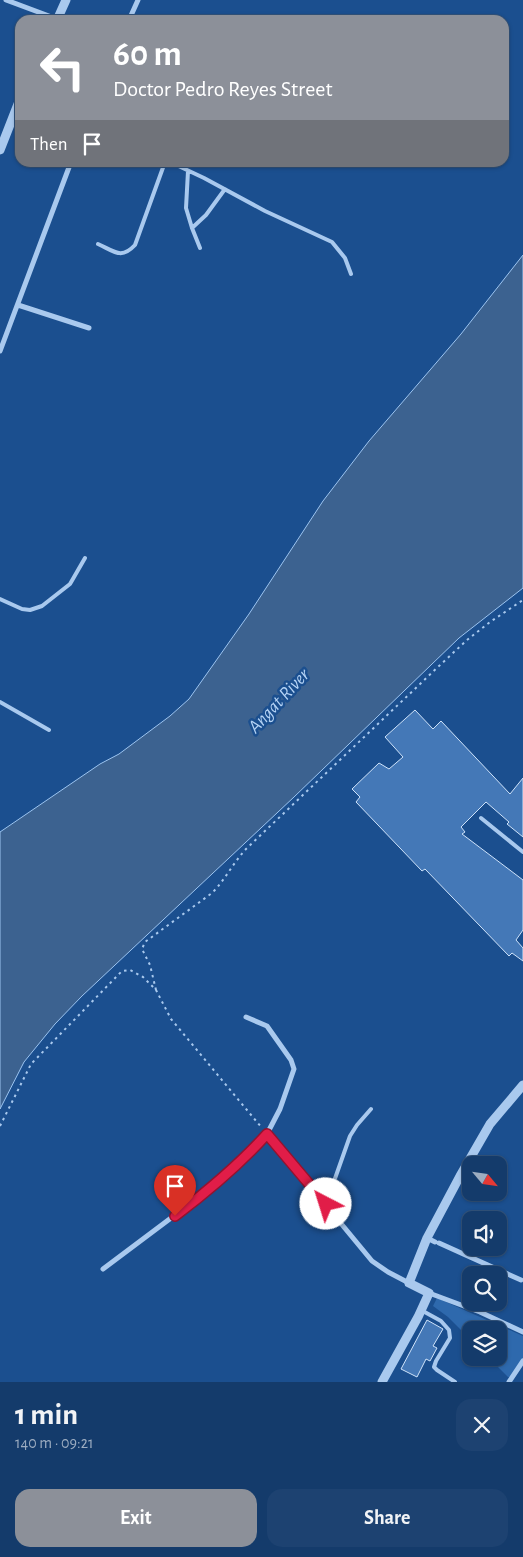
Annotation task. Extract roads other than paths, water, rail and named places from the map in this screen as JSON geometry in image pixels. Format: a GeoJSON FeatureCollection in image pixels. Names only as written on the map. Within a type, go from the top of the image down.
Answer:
{"type":"FeatureCollection","features":[{"type":"Feature","properties":{"kind":"street"},"geometry":{"type":"LineString","coordinates":[[6,0],[44,15]]}},
{"type":"Feature","properties":{"kind":"street"},"geometry":{"type":"LineString","coordinates":[[59,15],[66,0]]}},
{"type":"Feature","properties":{"kind":"street"},"geometry":{"type":"LineString","coordinates":[[131,15],[138,0]]}},
{"type":"Feature","properties":{"kind":"street"},"geometry":{"type":"LineString","coordinates":[[0,150],[15,112]]}},
{"type":"Feature","properties":{"kind":"street"},"geometry":{"type":"LineString","coordinates":[[0,351],[69,167]]}},
{"type":"Feature","properties":{"kind":"street"},"geometry":{"type":"LineString","coordinates":[[18,305],[89,328]]}},
{"type":"Feature","properties":{"kind":"street"},"geometry":{"type":"LineString","coordinates":[[103,1269],[204,1194],[267,1134],[280,1109],[294,1069],[291,1060],[267,1026],[246,1017]]}},
{"type":"Feature","properties":{"kind":"street"},"geometry":{"type":"LineString","coordinates":[[409,1283],[433,1241],[460,1176],[490,1124],[523,1085]]}},
{"type":"Feature","properties":{"kind":"street"},"geometry":{"type":"LineString","coordinates":[[267,1134],[372,1261],[388,1272],[429,1293],[480,1312],[523,1332]]}},
{"type":"Feature","properties":{"kind":"street"},"geometry":{"type":"LineString","coordinates":[[433,1241],[521,1280]]}},
{"type":"Feature","properties":{"kind":"street"},"geometry":{"type":"LineString","coordinates":[[382,1382],[429,1293]]}},
{"type":"Feature","properties":{"kind":"street"},"geometry":{"type":"LineString","coordinates":[[509,1382],[523,1361]]}},
{"type":"Feature","properties":{"kind":"lane"},"geometry":{"type":"LineString","coordinates":[[98,244],[121,254],[128,252],[135,245],[163,167]]}},
{"type":"Feature","properties":{"kind":"lane"},"geometry":{"type":"LineString","coordinates":[[180,167],[265,211],[332,242],[345,258],[351,274]]}},
{"type":"Feature","properties":{"kind":"lane"},"geometry":{"type":"LineString","coordinates":[[188,171],[186,208],[200,248]]}},
{"type":"Feature","properties":{"kind":"lane"},"geometry":{"type":"LineString","coordinates":[[192,228],[206,215],[225,189]]}},
{"type":"Feature","properties":{"kind":"lane"},"geometry":{"type":"LineString","coordinates":[[0,599],[22,609],[30,610],[42,606],[70,584],[85,558]]}},
{"type":"Feature","properties":{"kind":"lane"},"geometry":{"type":"LineString","coordinates":[[0,702],[49,730]]}},
{"type":"Feature","properties":{"kind":"lane"},"geometry":{"type":"LineString","coordinates":[[481,818],[523,852]]}},
{"type":"Feature","properties":{"kind":"lane"},"geometry":{"type":"LineString","coordinates":[[326,1204],[350,1136],[371,1109]]}},
{"type":"Feature","properties":{"kind":"lane"},"geometry":{"type":"LineString","coordinates":[[421,1309],[440,1321],[449,1330],[450,1338],[434,1367],[455,1382]]}},
{"type":"Feature","properties":{"kind":"water","name":"Angat River"},"geometry":{"type":"Polygon","coordinates":[[[523,255],[523,588],[459,638],[294,797],[82,996],[55,1024],[24,1062],[0,1109],[0,832],[100,764],[119,754],[170,716],[189,699],[249,614],[323,501],[369,441],[461,334],[523,255]]]}}]}
